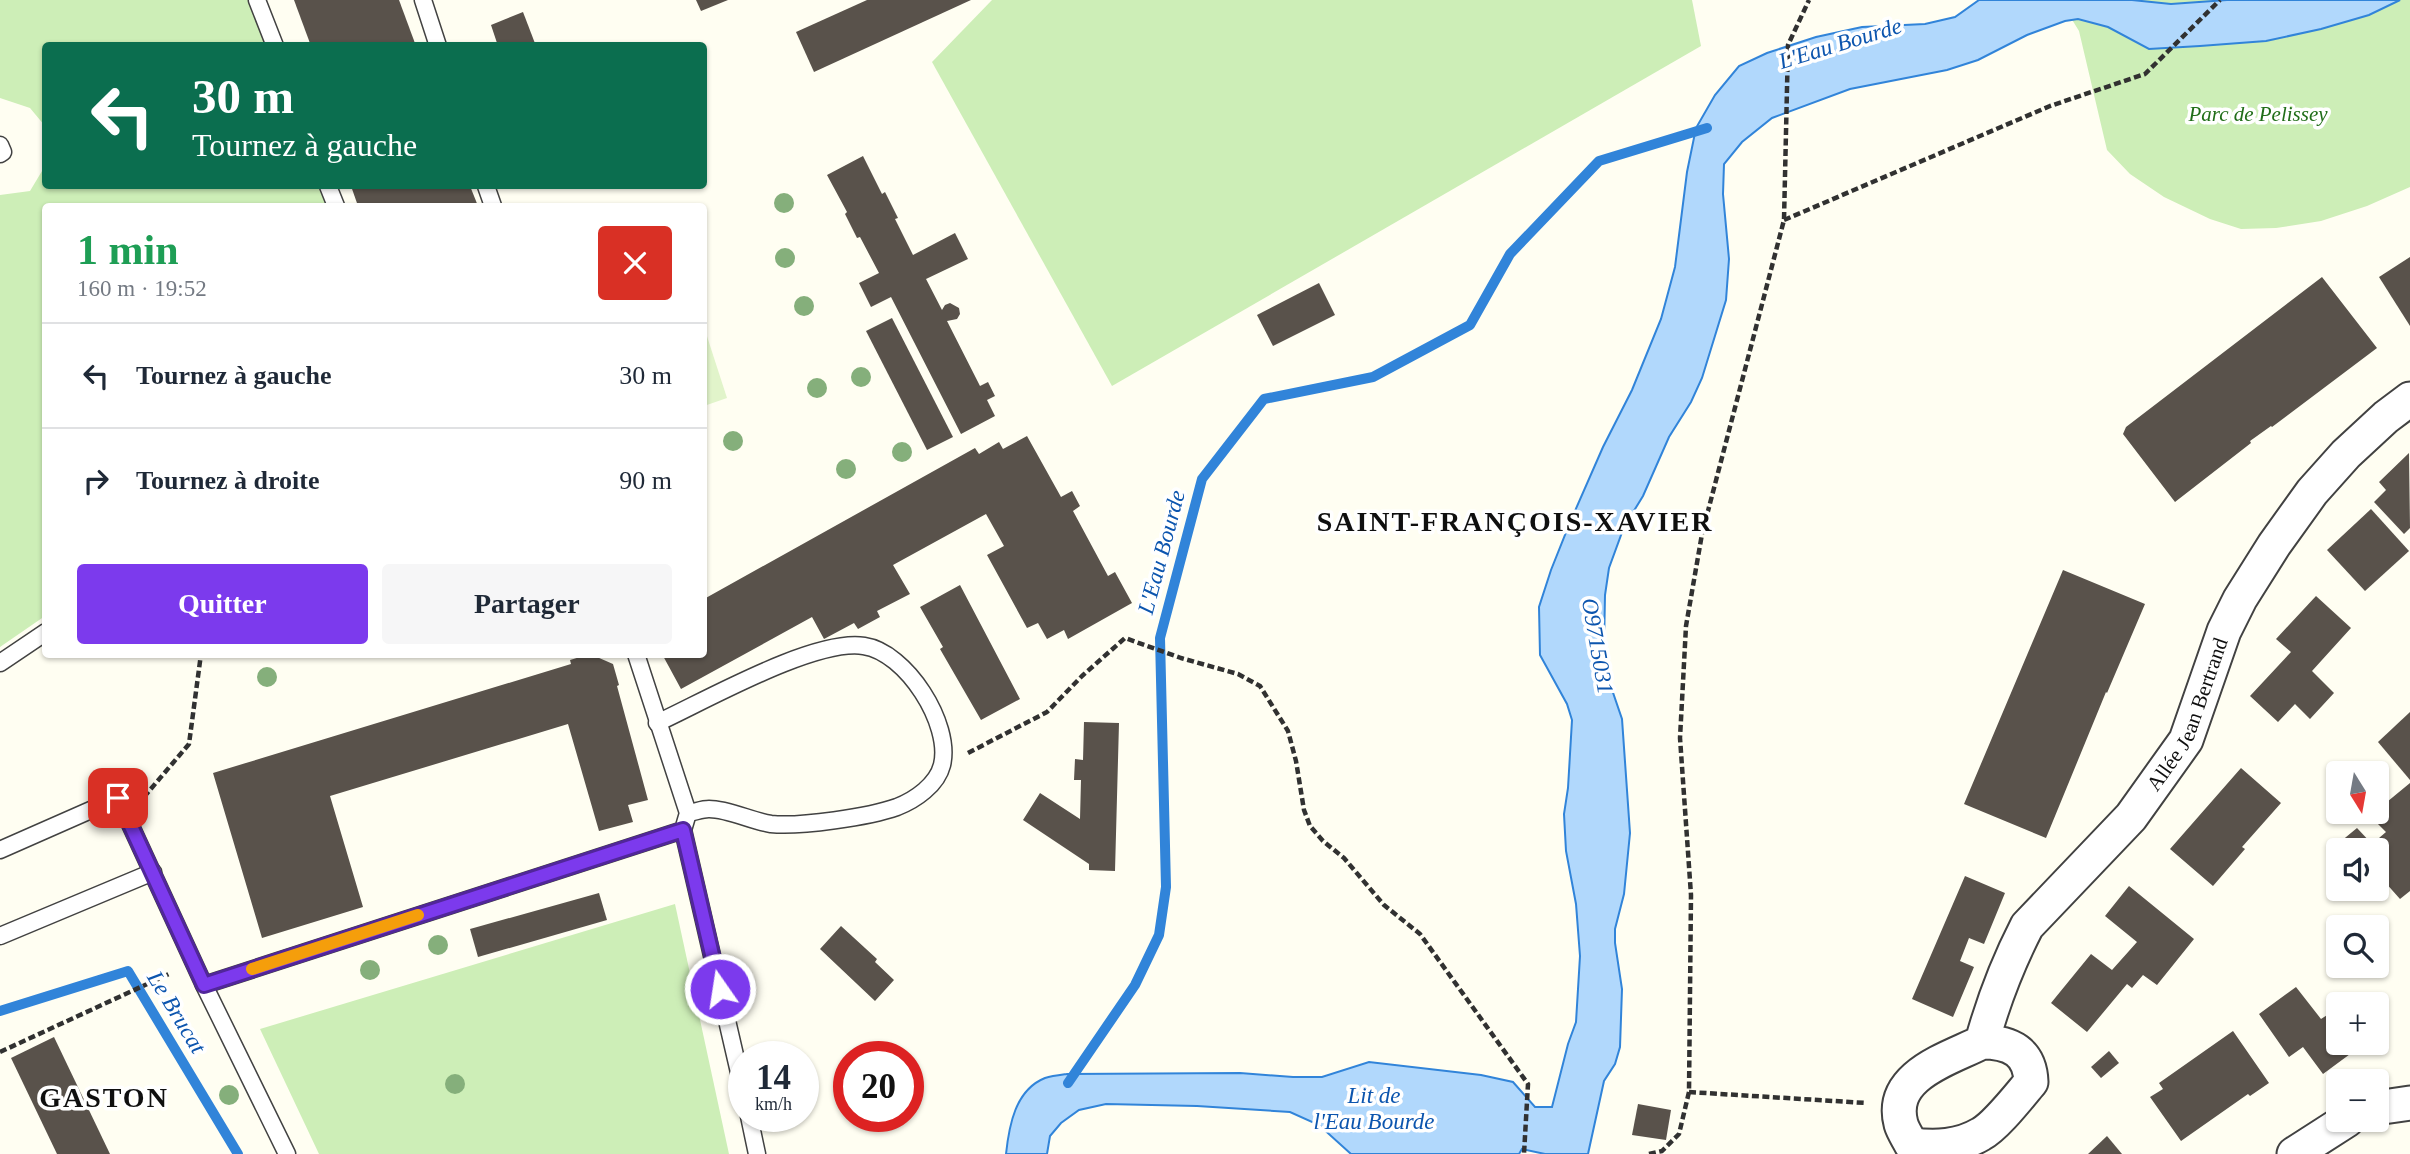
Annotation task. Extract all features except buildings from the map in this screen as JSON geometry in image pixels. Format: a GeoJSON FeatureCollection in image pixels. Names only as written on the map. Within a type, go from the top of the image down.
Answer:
{"type":"FeatureCollection","features":[{"type":"Feature","properties":{"kind":"street","name":"Allée Jean Bertrand"},"geometry":{"type":"LineString","coordinates":[[1982,1042],[1998,992],[2027,926],[2131,817],[2186,740],[2224,631],[2240,599],[2274,545],[2312,492],[2346,454],[2410,399]]}},
{"type":"Feature","properties":{"kind":"street"},"geometry":{"type":"LineString","coordinates":[[1982,1042],[2012,1047],[2025,1056],[2031,1069],[2031,1082],[1982,1134],[1952,1144],[1929,1147],[1911,1144],[1901,1125],[1900,1103],[1904,1089],[1919,1074],[1982,1042]]}},
{"type":"Feature","properties":{"kind":"street"},"geometry":{"type":"LineString","coordinates":[[2389,1106],[2410,1103]]}},
{"type":"Feature","properties":{"kind":"street"},"geometry":{"type":"LineString","coordinates":[[2294,1154],[2328,1132]]}},
{"type":"Feature","properties":{"kind":"lane"},"geometry":{"type":"LineString","coordinates":[[257,0],[273,42]]}},
{"type":"Feature","properties":{"kind":"lane"},"geometry":{"type":"LineString","coordinates":[[423,0],[438,42]]}},
{"type":"Feature","properties":{"kind":"lane"},"geometry":{"type":"LineString","coordinates":[[0,145],[3,152],[0,154]]}},
{"type":"Feature","properties":{"kind":"lane"},"geometry":{"type":"LineString","coordinates":[[0,663],[42,635]]}},
{"type":"Feature","properties":{"kind":"lane"},"geometry":{"type":"LineString","coordinates":[[657,723],[811,653],[864,645],[883,651],[901,665],[936,716],[942,740],[942,765],[936,779],[920,794],[897,807],[813,822],[772,824],[710,809],[688,813]]}},
{"type":"Feature","properties":{"kind":"lane"},"geometry":{"type":"LineString","coordinates":[[637,658],[688,813],[683,830],[732,1041]]}},
{"type":"Feature","properties":{"kind":"lane"},"geometry":{"type":"LineString","coordinates":[[0,850],[118,798],[204,985],[287,1154]]}},
{"type":"Feature","properties":{"kind":"lane"},"geometry":{"type":"LineString","coordinates":[[204,985],[683,830]]}},
{"type":"Feature","properties":{"kind":"lane"},"geometry":{"type":"LineString","coordinates":[[0,936],[153,873]]}},
{"type":"Feature","properties":{"kind":"lane"},"geometry":{"type":"LineString","coordinates":[[752,1132],[757,1154]]}},
{"type":"Feature","properties":{"kind":"path"},"geometry":{"type":"LineString","coordinates":[[1649,1154],[1662,1151],[1679,1134],[1689,1092],[1690,895],[1680,738],[1686,626],[1702,534],[1784,220],[1788,45],[1809,0]]}},
{"type":"Feature","properties":{"kind":"path"},"geometry":{"type":"LineString","coordinates":[[1784,220],[2050,106],[2145,74],[2220,0]]}},
{"type":"Feature","properties":{"kind":"path"},"geometry":{"type":"LineString","coordinates":[[942,765],[1046,712],[1125,638],[1238,674],[1260,686],[1288,732],[1304,810],[1310,826],[1344,858],[1384,905],[1420,933],[1528,1084],[1524,1154]]}},
{"type":"Feature","properties":{"kind":"path"},"geometry":{"type":"LineString","coordinates":[[126,815],[151,791],[189,744],[200,658]]}},
{"type":"Feature","properties":{"kind":"path"},"geometry":{"type":"LineString","coordinates":[[0,1052],[194,962]]}},
{"type":"Feature","properties":{"kind":"path"},"geometry":{"type":"LineString","coordinates":[[1689,1092],[1854,1104],[1900,1103]]}},
{"type":"Feature","properties":{"kind":"green space"},"geometry":{"type":"Polygon","coordinates":[[[0,0],[252,0],[267,42],[42,42],[42,122],[30,108],[0,98],[0,0]]]}},
{"type":"Feature","properties":{"kind":"green space"},"geometry":{"type":"Polygon","coordinates":[[[992,0],[1692,0],[1701,46],[1112,386],[932,62],[992,0]]]}},
{"type":"Feature","properties":{"kind":"green space","name":"Parc de Pelissey"},"geometry":{"type":"Polygon","coordinates":[[[2060,0],[2410,0],[2410,187],[2367,206],[2321,221],[2276,228],[2241,229],[2210,219],[2164,197],[2130,174],[2107,150],[2079,31],[2060,0]]]}},
{"type":"Feature","properties":{"kind":"green space"},"geometry":{"type":"Polygon","coordinates":[[[42,171],[42,189],[319,189],[326,203],[42,203],[42,618],[0,647],[0,195],[30,191],[42,171]]]}},
{"type":"Feature","properties":{"kind":"green space"},"geometry":{"type":"Polygon","coordinates":[[[707,336],[727,398],[707,405],[707,336]]]}},
{"type":"Feature","properties":{"kind":"green space"},"geometry":{"type":"Polygon","coordinates":[[[675,904],[729,1154],[319,1154],[260,1029],[675,904]]]}},
{"type":"Feature","properties":{"kind":"water","name":"Lit de l'Eau Bourde"},"geometry":{"type":"Polygon","coordinates":[[[1979,0],[2132,0],[2171,4],[2227,0],[2400,0],[2369,15],[2321,29],[2266,41],[2200,46],[2149,49],[2108,27],[2078,19],[2065,21],[2027,35],[1978,60],[1947,70],[1850,89],[1772,118],[1742,142],[1724,164],[1723,194],[1729,259],[1726,300],[1702,378],[1691,402],[1669,437],[1643,496],[1624,527],[1609,568],[1605,595],[1604,648],[1607,675],[1622,719],[1630,833],[1624,894],[1615,929],[1622,989],[1620,1047],[1615,1064],[1604,1081],[1588,1154],[1545,1154],[1522,1149],[1519,1154],[1351,1154],[1319,1125],[1290,1112],[1106,1104],[1079,1110],[1061,1123],[1050,1136],[1047,1154],[1006,1154],[1009,1132],[1020,1100],[1027,1091],[1045,1078],[1067,1074],[1240,1073],[1322,1077],[1369,1062],[1481,1075],[1513,1082],[1535,1107],[1552,1107],[1576,1022],[1580,956],[1576,904],[1566,851],[1564,814],[1572,720],[1567,704],[1540,655],[1539,607],[1571,520],[1632,390],[1661,319],[1675,267],[1687,172],[1696,128],[1715,95],[1739,66],[1767,53],[1816,37],[1862,27],[1925,24],[1955,17],[1979,0]]]}},
{"type":"Feature","properties":{"kind":"waterway","name":"L'Eau Bourde"},"geometry":{"type":"LineString","coordinates":[[1068,1083],[1135,985],[1159,935],[1166,887],[1160,638],[1202,479],[1264,399],[1373,377],[1470,325],[1510,254],[1599,161],[1707,128]]}},
{"type":"Feature","properties":{"kind":"waterway","name":"Le Brucat"},"geometry":{"type":"LineString","coordinates":[[0,1011],[128,971],[238,1154]]}},
{"type":"Feature","properties":{"kind":"slow traffic"},"geometry":{"type":"LineString","coordinates":[[252,969],[418,915]]}},
{"type":"Feature","properties":{"kind":"district","name":"SAINT-FRANÇOIS-XAVIER"},"geometry":{"type":"Point","coordinates":[1515,521]}},
{"type":"Feature","properties":{"kind":"district","name":"GASTON"},"geometry":{"type":"Point","coordinates":[104,1097]}},
{"type":"Feature","properties":{"kind":"route"},"geometry":{"type":"LineString","coordinates":[[118,798],[204,985],[683,830],[720,989]]}},
{"type":"Feature","properties":{"kind":"water label","name":"O9715031"},"geometry":{"type":"Point","coordinates":[1598,646]}}]}
